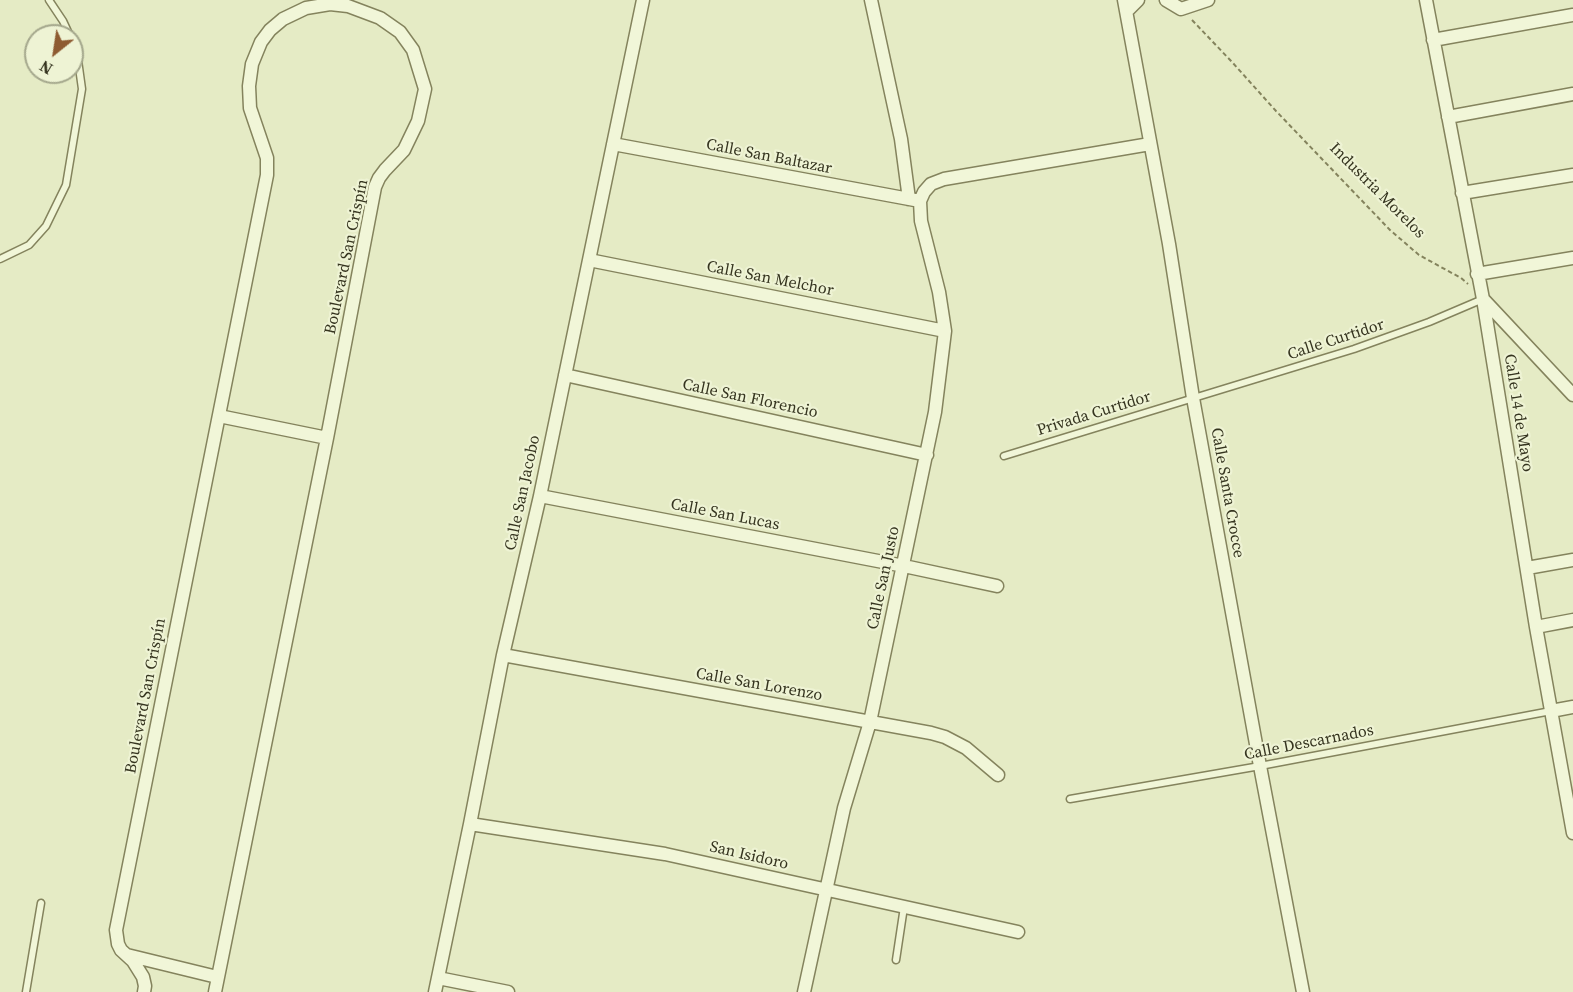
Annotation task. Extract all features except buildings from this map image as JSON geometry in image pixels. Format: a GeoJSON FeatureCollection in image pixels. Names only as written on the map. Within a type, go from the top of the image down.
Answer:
{"type":"FeatureCollection","features":[{"type":"Feature","properties":{"kind":"street","name":"Calle San Jacobo"},"geometry":{"type":"LineString","coordinates":[[435,992],[503,656],[540,496],[643,0]]}},
{"type":"Feature","properties":{"kind":"street","name":"Calle San Justo"},"geometry":{"type":"LineString","coordinates":[[804,992],[844,808],[870,722],[927,455],[945,331],[939,292],[914,200],[871,0]]}},
{"type":"Feature","properties":{"kind":"street"},"geometry":{"type":"LineString","coordinates":[[1125,6],[1138,0]]}},
{"type":"Feature","properties":{"kind":"street"},"geometry":{"type":"LineString","coordinates":[[1167,0],[1181,9],[1208,0]]}},
{"type":"Feature","properties":{"kind":"street","name":"Calle 14 de Mayo"},"geometry":{"type":"LineString","coordinates":[[1426,0],[1483,299],[1536,627],[1551,711],[1569,790],[1573,833]]}},
{"type":"Feature","properties":{"kind":"street","name":"Boulevard San Crispín"},"geometry":{"type":"LineString","coordinates":[[144,992],[146,986],[143,977],[118,944],[116,930],[267,175],[267,158],[250,108],[249,86],[252,64],[261,42],[283,19],[306,8],[330,4],[348,6],[380,18],[400,32],[413,50],[425,89],[418,121],[404,150],[385,170],[375,187],[327,438],[215,992]]}},
{"type":"Feature","properties":{"kind":"street","name":"Calle Santa Crocce"},"geometry":{"type":"LineString","coordinates":[[1125,6],[1169,244],[1193,398],[1303,992]]}},
{"type":"Feature","properties":{"kind":"street"},"geometry":{"type":"LineString","coordinates":[[1433,40],[1573,15]]}},
{"type":"Feature","properties":{"kind":"street"},"geometry":{"type":"LineString","coordinates":[[1448,117],[1573,94]]}},
{"type":"Feature","properties":{"kind":"street","name":"Calle San Baltazar"},"geometry":{"type":"LineString","coordinates":[[613,144],[914,200]]}},
{"type":"Feature","properties":{"kind":"street"},"geometry":{"type":"LineString","coordinates":[[914,200],[931,184],[944,179],[1150,144]]}},
{"type":"Feature","properties":{"kind":"street"},"geometry":{"type":"LineString","coordinates":[[1462,193],[1573,175]]}},
{"type":"Feature","properties":{"kind":"street"},"geometry":{"type":"LineString","coordinates":[[1477,274],[1573,258]]}},
{"type":"Feature","properties":{"kind":"street","name":"Calle San Melchor"},"geometry":{"type":"LineString","coordinates":[[589,260],[945,331]]}},
{"type":"Feature","properties":{"kind":"street"},"geometry":{"type":"LineString","coordinates":[[1483,299],[1573,395]]}},
{"type":"Feature","properties":{"kind":"street","name":"Calle San Florencio"},"geometry":{"type":"LineString","coordinates":[[565,375],[927,455]]}},
{"type":"Feature","properties":{"kind":"street"},"geometry":{"type":"LineString","coordinates":[[219,416],[327,438]]}},
{"type":"Feature","properties":{"kind":"street","name":"Calle San Lucas"},"geometry":{"type":"LineString","coordinates":[[540,496],[997,586]]}},
{"type":"Feature","properties":{"kind":"street"},"geometry":{"type":"LineString","coordinates":[[1527,568],[1573,560]]}},
{"type":"Feature","properties":{"kind":"street"},"geometry":{"type":"LineString","coordinates":[[1536,627],[1573,621]]}},
{"type":"Feature","properties":{"kind":"street","name":"Calle San Lorenzo"},"geometry":{"type":"LineString","coordinates":[[503,656],[931,733],[945,737],[966,748],[998,776]]}},
{"type":"Feature","properties":{"kind":"street"},"geometry":{"type":"LineString","coordinates":[[1551,711],[1573,707]]}},
{"type":"Feature","properties":{"kind":"street","name":"San Isidoro"},"geometry":{"type":"LineString","coordinates":[[470,824],[665,854],[1018,932]]}},
{"type":"Feature","properties":{"kind":"street"},"geometry":{"type":"LineString","coordinates":[[126,955],[217,977]]}},
{"type":"Feature","properties":{"kind":"street"},"geometry":{"type":"LineString","coordinates":[[438,978],[508,992]]}},
{"type":"Feature","properties":{"kind":"lane"},"geometry":{"type":"LineString","coordinates":[[49,0],[64,24]]}},
{"type":"Feature","properties":{"kind":"lane"},"geometry":{"type":"LineString","coordinates":[[0,259],[28,245],[46,226],[66,185],[81,84]]}},
{"type":"Feature","properties":{"kind":"lane","name":"Calle Curtidor"},"geometry":{"type":"LineString","coordinates":[[1193,398],[1375,342],[1456,312],[1483,299]]}},
{"type":"Feature","properties":{"kind":"lane","name":"Privada Curtidor"},"geometry":{"type":"LineString","coordinates":[[1004,456],[1193,398]]}},
{"type":"Feature","properties":{"kind":"lane","name":"Calle Descarnados"},"geometry":{"type":"LineString","coordinates":[[1070,799],[1551,711]]}},
{"type":"Feature","properties":{"kind":"lane"},"geometry":{"type":"LineString","coordinates":[[26,992],[41,903]]}},
{"type":"Feature","properties":{"kind":"lane"},"geometry":{"type":"LineString","coordinates":[[896,960],[904,907]]}},
{"type":"Feature","properties":{"kind":"path","name":"Industria Morelos"},"geometry":{"type":"LineString","coordinates":[[1181,9],[1390,230],[1419,255],[1461,278],[1483,299]]}}]}
